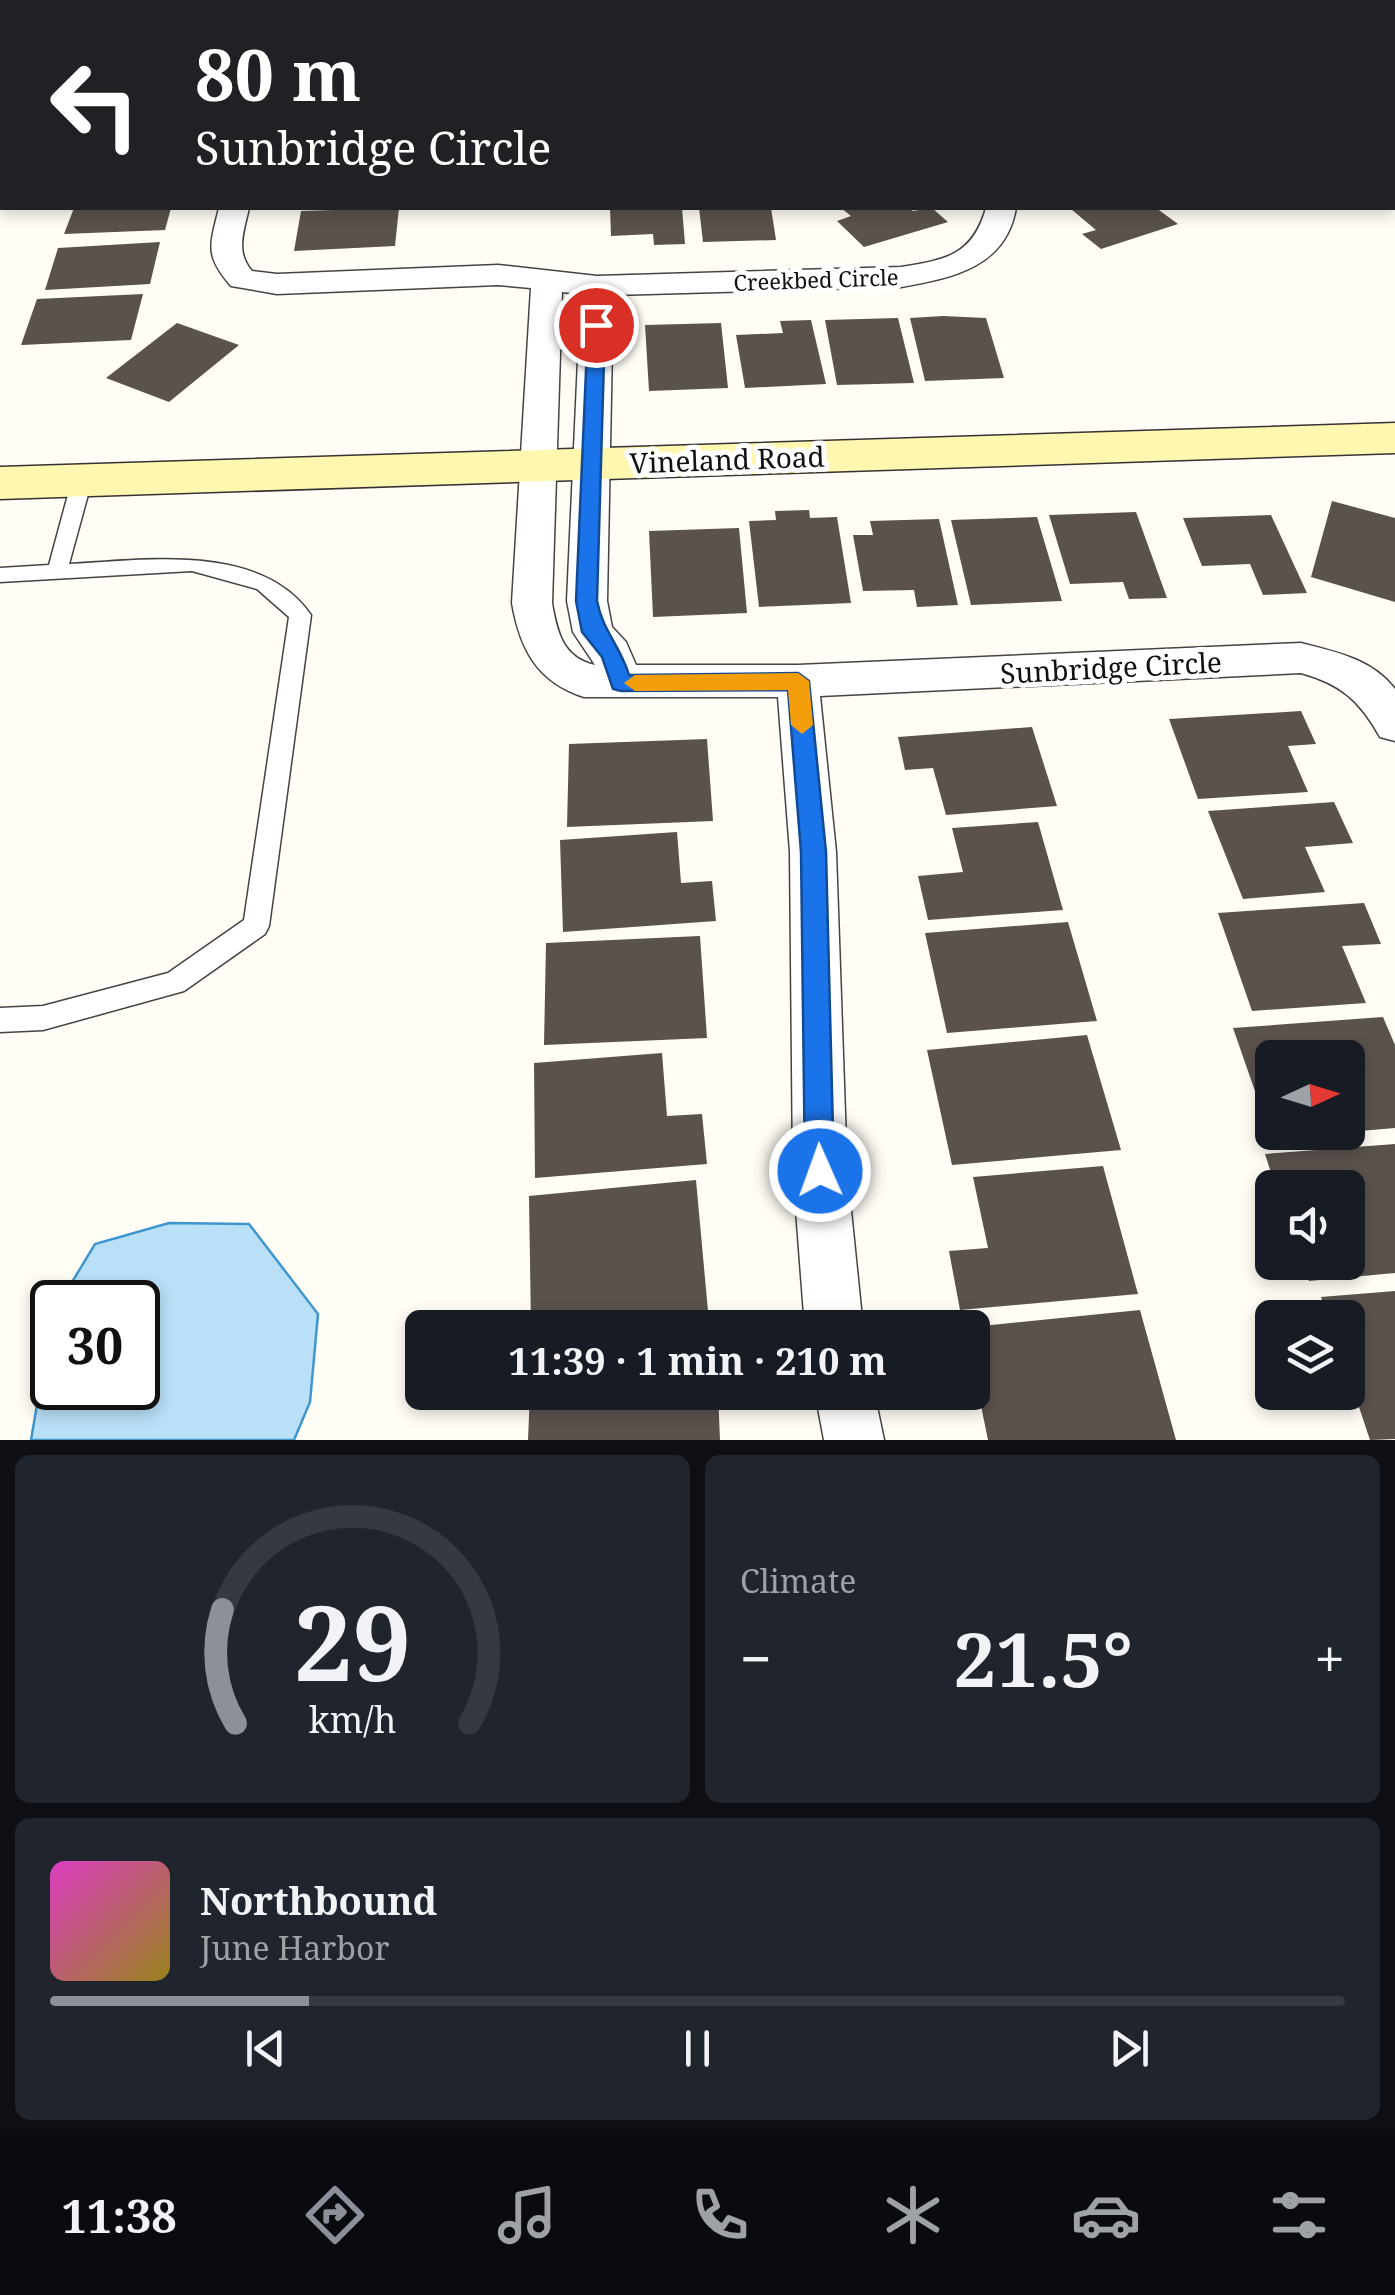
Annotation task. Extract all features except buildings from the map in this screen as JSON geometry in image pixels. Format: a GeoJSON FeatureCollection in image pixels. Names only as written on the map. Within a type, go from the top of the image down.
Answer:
{"type":"FeatureCollection","features":[{"type":"Feature","properties":{"kind":"main road","name":"Vineland Road"},"geometry":{"type":"LineString","coordinates":[[0,483],[1395,438]]}},
{"type":"Feature","properties":{"kind":"street","name":"Creekbed Circle"},"geometry":{"type":"LineString","coordinates":[[234,210],[226,242],[227,262],[242,279],[277,284],[498,275],[597,286],[901,277],[938,270],[975,256],[996,234],[1001,210]]}},
{"type":"Feature","properties":{"kind":"street"},"geometry":{"type":"LineString","coordinates":[[540,465],[547,278]]}},
{"type":"Feature","properties":{"kind":"street"},"geometry":{"type":"LineString","coordinates":[[597,286],[594,464],[586,601],[593,632],[612,654],[621,683]]}},
{"type":"Feature","properties":{"kind":"street","name":"Sunbridge Circle"},"geometry":{"type":"LineString","coordinates":[[540,465],[532,604],[539,647],[555,665],[584,682],[798,681],[1302,658],[1342,669],[1376,689],[1395,725]]}},
{"type":"Feature","properties":{"kind":"street"},"geometry":{"type":"LineString","coordinates":[[532,604],[586,601]]}},
{"type":"Feature","properties":{"kind":"street"},"geometry":{"type":"LineString","coordinates":[[798,681],[814,852],[820,1171],[832,1310]]}},
{"type":"Feature","properties":{"kind":"street"},"geometry":{"type":"LineString","coordinates":[[848,1410],[854,1440]]}},
{"type":"Feature","properties":{"kind":"lane"},"geometry":{"type":"LineString","coordinates":[[546,345],[597,344]]}},
{"type":"Feature","properties":{"kind":"lane"},"geometry":{"type":"LineString","coordinates":[[57,572],[82,480]]}},
{"type":"Feature","properties":{"kind":"lane"},"geometry":{"type":"LineString","coordinates":[[0,575],[192,564],[264,584],[300,615],[256,926],[175,983],[43,1018],[0,1020]]}},
{"type":"Feature","properties":{"kind":"water"},"geometry":{"type":"Polygon","coordinates":[[[169,1223],[249,1224],[318,1314],[310,1402],[294,1440],[31,1440],[36,1410],[160,1410],[160,1280],[73,1280],[95,1244],[169,1223]]]}},
{"type":"Feature","properties":{"kind":"slow traffic"},"geometry":{"type":"LineString","coordinates":[[635,683],[798,681],[802,725]]}},
{"type":"Feature","properties":{"kind":"route"},"geometry":{"type":"LineString","coordinates":[[596,325],[594,464],[586,601],[593,632],[612,654],[621,683],[798,681],[814,852],[820,1171]]}}]}
